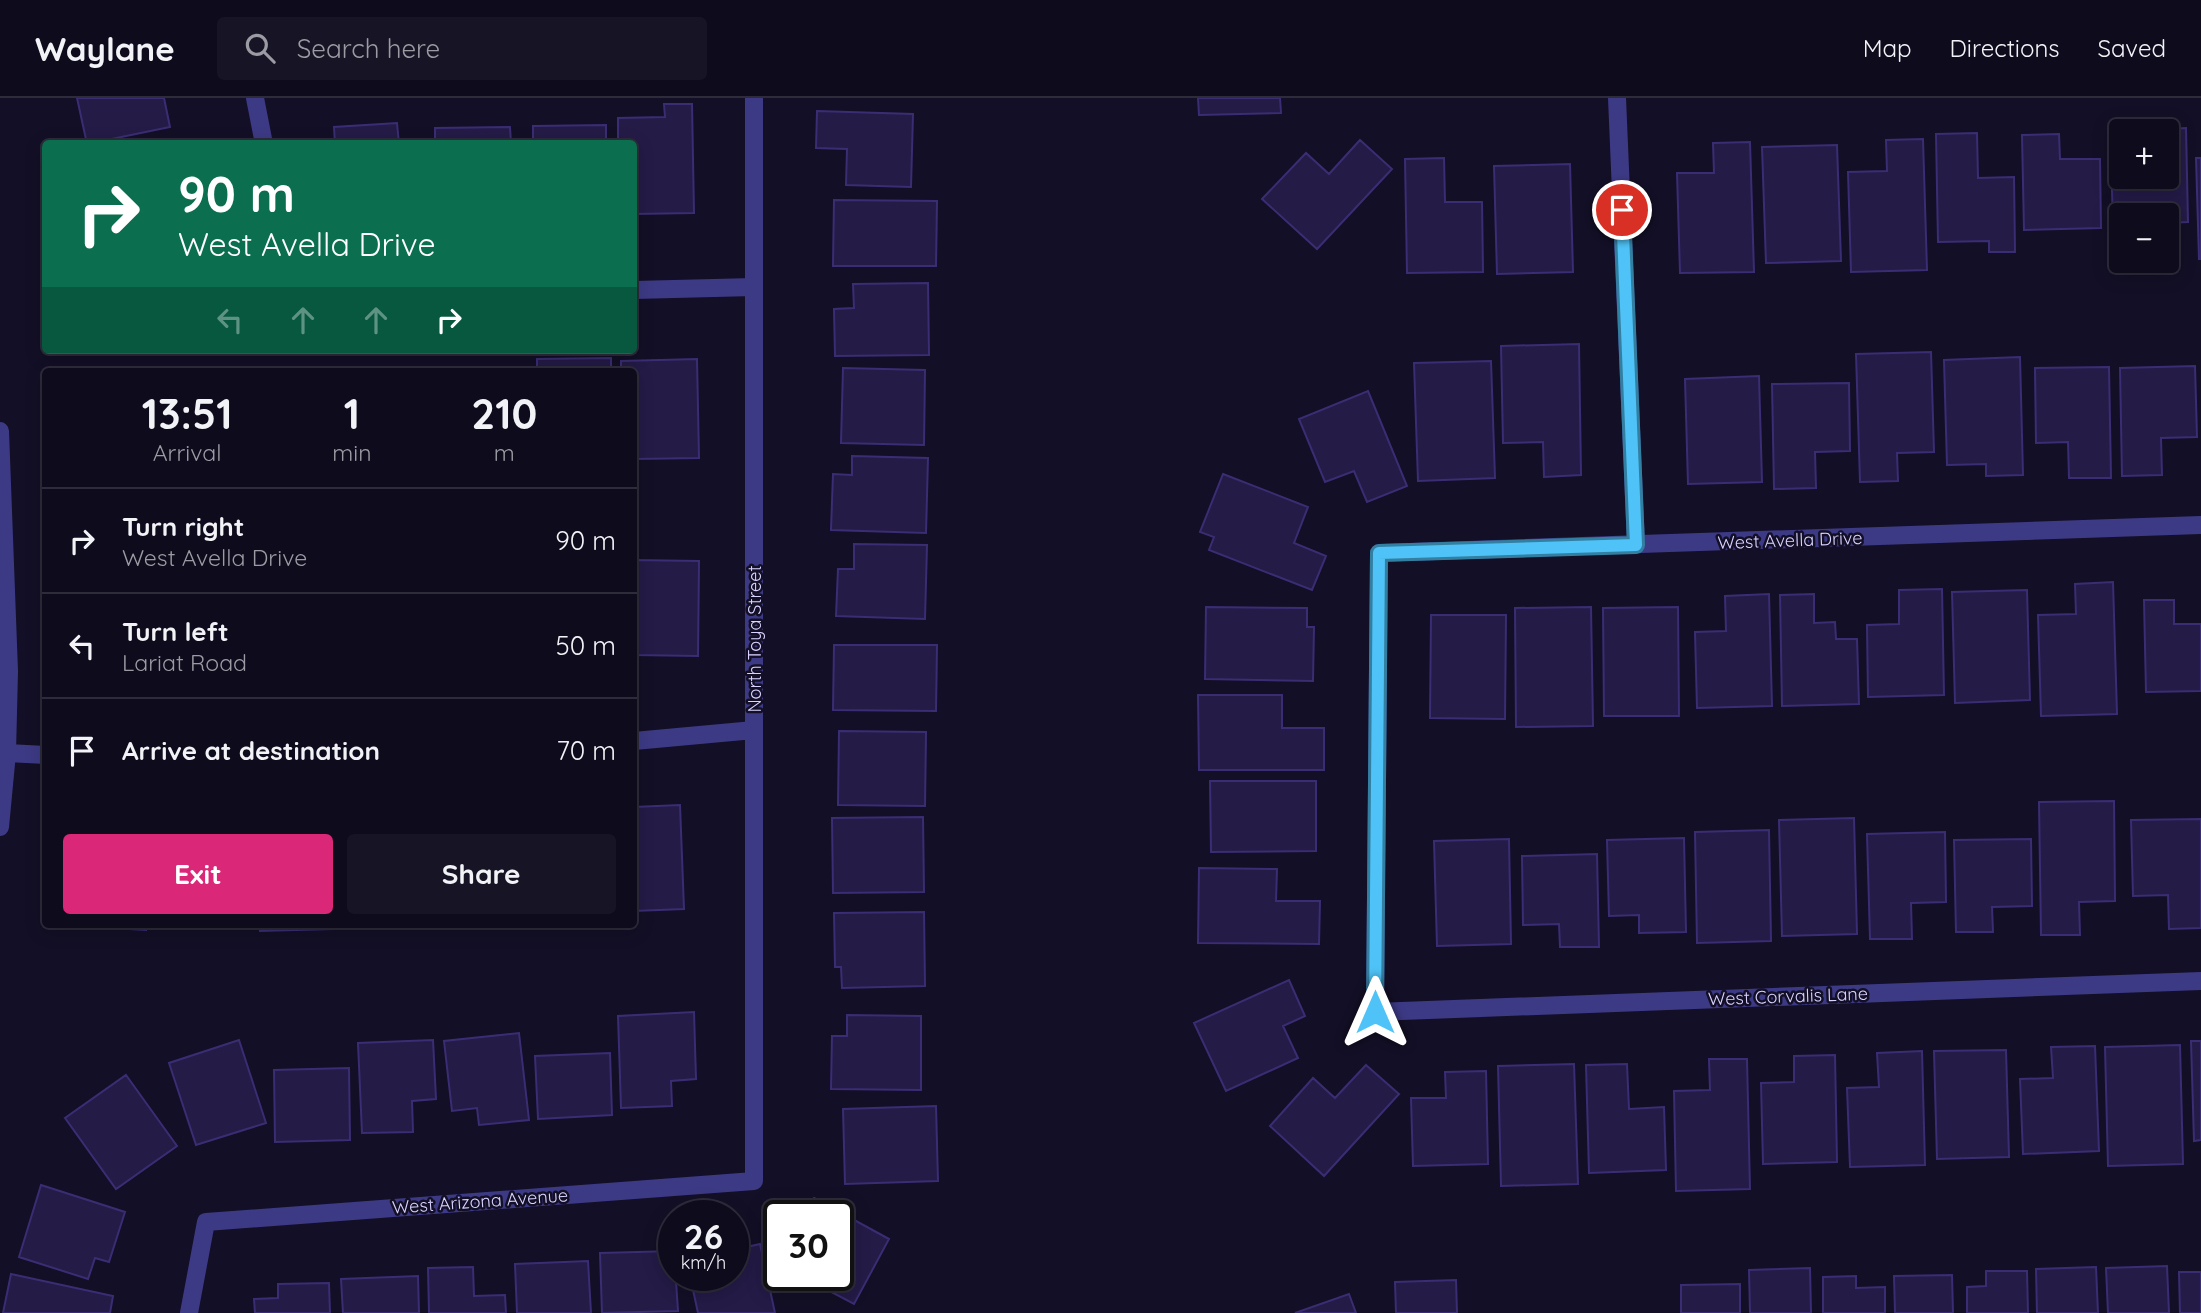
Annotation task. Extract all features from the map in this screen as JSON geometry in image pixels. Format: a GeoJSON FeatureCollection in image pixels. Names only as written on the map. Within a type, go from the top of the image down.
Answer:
{"type":"FeatureCollection","features":[{"type":"Feature","properties":{"kind":"street"},"geometry":{"type":"LineString","coordinates":[[255,98],[263,140]]}},
{"type":"Feature","properties":{"kind":"street","name":"North Toya Street"},"geometry":{"type":"LineString","coordinates":[[754,98],[754,1181]]}},
{"type":"Feature","properties":{"kind":"street"},"geometry":{"type":"LineString","coordinates":[[1617,98],[1636,545]]}},
{"type":"Feature","properties":{"kind":"street"},"geometry":{"type":"LineString","coordinates":[[637,290],[754,287]]}},
{"type":"Feature","properties":{"kind":"street"},"geometry":{"type":"LineString","coordinates":[[0,431],[9,671],[7,752],[0,827]]}},
{"type":"Feature","properties":{"kind":"street","name":"West Avella Drive"},"geometry":{"type":"LineString","coordinates":[[1375,1012],[1379,553],[2201,525]]}},
{"type":"Feature","properties":{"kind":"street"},"geometry":{"type":"LineString","coordinates":[[637,741],[754,730]]}},
{"type":"Feature","properties":{"kind":"street"},"geometry":{"type":"LineString","coordinates":[[7,752],[42,755]]}},
{"type":"Feature","properties":{"kind":"street","name":"West Corvalis Lane"},"geometry":{"type":"LineString","coordinates":[[1375,1012],[2201,981]]}},
{"type":"Feature","properties":{"kind":"street","name":"West Arizona Avenue"},"geometry":{"type":"LineString","coordinates":[[189,1313],[205,1222],[754,1181]]}},
{"type":"Feature","properties":{"kind":"building"},"geometry":{"type":"Polygon","coordinates":[[[77,98],[164,98],[170,127],[107,140],[86,140],[77,98]]]}},
{"type":"Feature","properties":{"kind":"building"},"geometry":{"type":"Polygon","coordinates":[[[1198,98],[1280,98],[1281,113],[1199,115],[1198,98]]]}},
{"type":"Feature","properties":{"kind":"building"},"geometry":{"type":"Polygon","coordinates":[[[664,104],[692,104],[694,213],[637,214],[637,140],[618,140],[618,118],[665,117],[664,104]]]}},
{"type":"Feature","properties":{"kind":"building"},"geometry":{"type":"Polygon","coordinates":[[[817,111],[913,114],[911,187],[846,185],[847,149],[816,148],[817,111]]]}},
{"type":"Feature","properties":{"kind":"building"},"geometry":{"type":"Polygon","coordinates":[[[397,123],[399,140],[335,140],[334,127],[397,123]]]}},
{"type":"Feature","properties":{"kind":"building"},"geometry":{"type":"Polygon","coordinates":[[[606,125],[606,140],[533,140],[533,126],[606,125]]]}},
{"type":"Feature","properties":{"kind":"building"},"geometry":{"type":"Polygon","coordinates":[[[510,127],[511,140],[435,140],[435,128],[510,127]]]}},
{"type":"Feature","properties":{"kind":"building"},"geometry":{"type":"Polygon","coordinates":[[[2179,128],[2186,128],[2188,222],[2179,222],[2179,203],[2112,203],[2112,189],[2179,189],[2179,128]]]}},
{"type":"Feature","properties":{"kind":"building"},"geometry":{"type":"Polygon","coordinates":[[[1977,133],[1978,178],[2014,177],[2015,252],[1989,252],[1989,241],[1938,242],[1936,134],[1977,133]]]}},
{"type":"Feature","properties":{"kind":"building"},"geometry":{"type":"Polygon","coordinates":[[[2059,134],[2060,159],[2100,159],[2101,228],[2024,230],[2022,135],[2059,134]]]}},
{"type":"Feature","properties":{"kind":"building"},"geometry":{"type":"Polygon","coordinates":[[[1923,139],[1927,270],[1851,272],[1848,172],[1887,171],[1886,140],[1923,139]]]}},
{"type":"Feature","properties":{"kind":"building"},"geometry":{"type":"Polygon","coordinates":[[[1360,140],[1392,169],[1317,249],[1262,199],[1306,153],[1329,174],[1360,140]]]}},
{"type":"Feature","properties":{"kind":"building"},"geometry":{"type":"Polygon","coordinates":[[[1750,142],[1754,272],[1680,273],[1677,173],[1714,173],[1713,143],[1750,142]]]}},
{"type":"Feature","properties":{"kind":"building"},"geometry":{"type":"Polygon","coordinates":[[[1837,145],[1841,261],[1766,263],[1762,147],[1837,145]]]}},
{"type":"Feature","properties":{"kind":"building"},"geometry":{"type":"Polygon","coordinates":[[[1444,158],[1445,202],[1482,202],[1483,272],[1407,273],[1405,159],[1444,158]]]}},
{"type":"Feature","properties":{"kind":"building"},"geometry":{"type":"Polygon","coordinates":[[[2196,158],[2201,158],[2201,259],[2199,259],[2196,158]]]}},
{"type":"Feature","properties":{"kind":"building"},"geometry":{"type":"Polygon","coordinates":[[[1570,164],[1573,272],[1497,274],[1494,166],[1570,164]]]}},
{"type":"Feature","properties":{"kind":"building"},"geometry":{"type":"Polygon","coordinates":[[[834,200],[937,201],[936,266],[833,266],[834,200]]]}},
{"type":"Feature","properties":{"kind":"building"},"geometry":{"type":"Polygon","coordinates":[[[928,283],[929,355],[835,356],[834,309],[854,308],[853,284],[928,283]]]}},
{"type":"Feature","properties":{"kind":"building"},"geometry":{"type":"Polygon","coordinates":[[[1579,344],[1581,475],[1544,477],[1543,442],[1503,443],[1501,346],[1579,344]]]}},
{"type":"Feature","properties":{"kind":"building"},"geometry":{"type":"Polygon","coordinates":[[[1931,352],[1934,452],[1897,453],[1898,481],[1860,482],[1856,354],[1931,352]]]}},
{"type":"Feature","properties":{"kind":"building"},"geometry":{"type":"Polygon","coordinates":[[[2020,357],[2023,475],[1986,476],[1986,464],[1947,465],[1944,360],[2020,357]]]}},
{"type":"Feature","properties":{"kind":"building"},"geometry":{"type":"Polygon","coordinates":[[[611,358],[611,368],[537,368],[537,359],[611,358]]]}},
{"type":"Feature","properties":{"kind":"building"},"geometry":{"type":"Polygon","coordinates":[[[697,359],[699,458],[637,459],[637,368],[621,368],[621,361],[697,359]]]}},
{"type":"Feature","properties":{"kind":"building"},"geometry":{"type":"Polygon","coordinates":[[[1491,361],[1495,478],[1418,481],[1414,363],[1491,361]]]}},
{"type":"Feature","properties":{"kind":"building"},"geometry":{"type":"Polygon","coordinates":[[[2195,366],[2197,437],[2161,438],[2162,475],[2122,476],[2120,368],[2195,366]]]}},
{"type":"Feature","properties":{"kind":"building"},"geometry":{"type":"Polygon","coordinates":[[[2109,367],[2111,478],[2069,478],[2068,442],[2036,443],[2035,368],[2109,367]]]}},
{"type":"Feature","properties":{"kind":"building"},"geometry":{"type":"Polygon","coordinates":[[[843,368],[925,370],[924,445],[841,443],[843,368]]]}},
{"type":"Feature","properties":{"kind":"building"},"geometry":{"type":"Polygon","coordinates":[[[1759,376],[1762,482],[1688,484],[1685,379],[1759,376]]]}},
{"type":"Feature","properties":{"kind":"building"},"geometry":{"type":"Polygon","coordinates":[[[1849,383],[1850,451],[1815,452],[1816,488],[1774,489],[1772,384],[1849,383]]]}},
{"type":"Feature","properties":{"kind":"building"},"geometry":{"type":"Polygon","coordinates":[[[1368,391],[1407,486],[1367,502],[1354,471],[1325,482],[1299,419],[1368,391]]]}},
{"type":"Feature","properties":{"kind":"building"},"geometry":{"type":"Polygon","coordinates":[[[852,456],[928,458],[926,533],[831,530],[833,474],[852,475],[852,456]]]}},
{"type":"Feature","properties":{"kind":"building"},"geometry":{"type":"Polygon","coordinates":[[[1223,474],[1308,507],[1294,543],[1326,556],[1312,590],[1209,550],[1214,537],[1200,532],[1223,474]]]}},
{"type":"Feature","properties":{"kind":"building"},"geometry":{"type":"Polygon","coordinates":[[[854,544],[927,545],[925,619],[836,616],[838,569],[854,569],[854,544]]]}},
{"type":"Feature","properties":{"kind":"building"},"geometry":{"type":"Polygon","coordinates":[[[637,560],[699,561],[698,656],[637,655],[637,560]]]}},
{"type":"Feature","properties":{"kind":"building"},"geometry":{"type":"Polygon","coordinates":[[[2113,582],[2117,714],[2041,716],[2038,615],[2076,614],[2075,584],[2113,582]]]}},
{"type":"Feature","properties":{"kind":"building"},"geometry":{"type":"Polygon","coordinates":[[[1942,589],[1944,695],[1868,697],[1867,625],[1899,624],[1899,590],[1942,589]]]}},
{"type":"Feature","properties":{"kind":"building"},"geometry":{"type":"Polygon","coordinates":[[[2027,590],[2030,700],[1955,703],[1952,592],[2027,590]]]}},
{"type":"Feature","properties":{"kind":"building"},"geometry":{"type":"Polygon","coordinates":[[[1769,594],[1772,706],[1697,708],[1695,632],[1726,631],[1725,596],[1769,594]]]}},
{"type":"Feature","properties":{"kind":"building"},"geometry":{"type":"Polygon","coordinates":[[[1814,594],[1814,623],[1835,622],[1836,639],[1857,639],[1859,704],[1782,706],[1780,595],[1814,594]]]}},
{"type":"Feature","properties":{"kind":"building"},"geometry":{"type":"Polygon","coordinates":[[[2144,600],[2174,600],[2174,624],[2201,624],[2201,691],[2146,692],[2144,600]]]}},
{"type":"Feature","properties":{"kind":"building"},"geometry":{"type":"Polygon","coordinates":[[[1206,607],[1307,608],[1307,627],[1314,627],[1313,681],[1205,679],[1206,607]]]}},
{"type":"Feature","properties":{"kind":"building"},"geometry":{"type":"Polygon","coordinates":[[[1591,607],[1593,726],[1516,727],[1515,608],[1591,607]]]}},
{"type":"Feature","properties":{"kind":"building"},"geometry":{"type":"Polygon","coordinates":[[[1678,607],[1679,716],[1604,716],[1603,608],[1678,607]]]}},
{"type":"Feature","properties":{"kind":"building"},"geometry":{"type":"Polygon","coordinates":[[[1431,615],[1506,615],[1505,719],[1430,718],[1431,615]]]}},
{"type":"Feature","properties":{"kind":"building"},"geometry":{"type":"Polygon","coordinates":[[[834,645],[937,645],[936,711],[833,710],[834,645]]]}},
{"type":"Feature","properties":{"kind":"building"},"geometry":{"type":"Polygon","coordinates":[[[1198,695],[1282,695],[1282,728],[1324,728],[1324,770],[1199,770],[1198,695]]]}},
{"type":"Feature","properties":{"kind":"building"},"geometry":{"type":"Polygon","coordinates":[[[839,731],[926,732],[925,806],[838,805],[839,731]]]}},
{"type":"Feature","properties":{"kind":"building"},"geometry":{"type":"Polygon","coordinates":[[[1210,781],[1316,781],[1316,851],[1211,852],[1210,781]]]}},
{"type":"Feature","properties":{"kind":"building"},"geometry":{"type":"Polygon","coordinates":[[[2114,801],[2115,901],[2079,902],[2080,935],[2041,935],[2039,802],[2114,801]]]}},
{"type":"Feature","properties":{"kind":"building"},"geometry":{"type":"Polygon","coordinates":[[[680,805],[684,909],[637,911],[637,807],[680,805]]]}},
{"type":"Feature","properties":{"kind":"building"},"geometry":{"type":"Polygon","coordinates":[[[923,817],[924,892],[833,893],[832,818],[923,817]]]}},
{"type":"Feature","properties":{"kind":"building"},"geometry":{"type":"Polygon","coordinates":[[[1854,818],[1857,934],[1782,936],[1779,820],[1854,818]]]}},
{"type":"Feature","properties":{"kind":"building"},"geometry":{"type":"Polygon","coordinates":[[[2201,819],[2201,928],[2169,929],[2168,895],[2133,896],[2131,820],[2201,819]]]}},
{"type":"Feature","properties":{"kind":"building"},"geometry":{"type":"Polygon","coordinates":[[[1769,830],[1771,941],[1697,943],[1695,832],[1769,830]]]}},
{"type":"Feature","properties":{"kind":"building"},"geometry":{"type":"Polygon","coordinates":[[[1945,832],[1946,902],[1911,903],[1912,939],[1870,939],[1867,834],[1945,832]]]}},
{"type":"Feature","properties":{"kind":"building"},"geometry":{"type":"Polygon","coordinates":[[[1684,838],[1686,932],[1639,933],[1639,915],[1609,916],[1607,840],[1684,838]]]}},
{"type":"Feature","properties":{"kind":"building"},"geometry":{"type":"Polygon","coordinates":[[[1509,839],[1511,944],[1437,946],[1434,841],[1509,839]]]}},
{"type":"Feature","properties":{"kind":"building"},"geometry":{"type":"Polygon","coordinates":[[[2031,839],[2032,906],[1992,907],[1993,932],[1956,932],[1954,840],[2031,839]]]}},
{"type":"Feature","properties":{"kind":"building"},"geometry":{"type":"Polygon","coordinates":[[[1597,854],[1599,947],[1560,947],[1559,924],[1523,925],[1522,856],[1597,854]]]}},
{"type":"Feature","properties":{"kind":"building"},"geometry":{"type":"Polygon","coordinates":[[[1199,868],[1277,869],[1276,901],[1320,901],[1319,944],[1198,943],[1199,868]]]}},
{"type":"Feature","properties":{"kind":"building"},"geometry":{"type":"Polygon","coordinates":[[[924,912],[925,986],[842,988],[841,967],[835,967],[834,913],[924,912]]]}},
{"type":"Feature","properties":{"kind":"building"},"geometry":{"type":"Polygon","coordinates":[[[110,928],[146,928],[146,930],[110,928]]]}},
{"type":"Feature","properties":{"kind":"building"},"geometry":{"type":"Polygon","coordinates":[[[168,928],[241,928],[241,929],[168,928]]]}},
{"type":"Feature","properties":{"kind":"building"},"geometry":{"type":"Polygon","coordinates":[[[260,928],[333,928],[333,929],[260,931],[260,928]]]}},
{"type":"Feature","properties":{"kind":"building"},"geometry":{"type":"Polygon","coordinates":[[[1289,980],[1305,1016],[1283,1026],[1298,1058],[1226,1091],[1194,1023],[1289,980]]]}},
{"type":"Feature","properties":{"kind":"building"},"geometry":{"type":"Polygon","coordinates":[[[694,1012],[696,1079],[671,1081],[672,1106],[621,1108],[618,1016],[694,1012]]]}},
{"type":"Feature","properties":{"kind":"building"},"geometry":{"type":"Polygon","coordinates":[[[847,1015],[921,1016],[921,1090],[831,1089],[832,1036],[847,1036],[847,1015]]]}},
{"type":"Feature","properties":{"kind":"building"},"geometry":{"type":"Polygon","coordinates":[[[519,1033],[529,1120],[479,1125],[477,1108],[452,1111],[444,1041],[519,1033]]]}},
{"type":"Feature","properties":{"kind":"building"},"geometry":{"type":"Polygon","coordinates":[[[239,1040],[266,1123],[196,1145],[169,1063],[239,1040]]]}},
{"type":"Feature","properties":{"kind":"building"},"geometry":{"type":"Polygon","coordinates":[[[433,1040],[436,1099],[412,1101],[413,1132],[362,1133],[358,1043],[433,1040]]]}},
{"type":"Feature","properties":{"kind":"building"},"geometry":{"type":"Polygon","coordinates":[[[2191,1041],[2201,1041],[2201,1140],[2194,1141],[2191,1041]]]}},
{"type":"Feature","properties":{"kind":"building"},"geometry":{"type":"Polygon","coordinates":[[[2180,1045],[2183,1164],[2108,1166],[2105,1047],[2180,1045]]]}},
{"type":"Feature","properties":{"kind":"building"},"geometry":{"type":"Polygon","coordinates":[[[2095,1046],[2099,1151],[2023,1154],[2020,1079],[2053,1078],[2051,1047],[2095,1046]]]}},
{"type":"Feature","properties":{"kind":"building"},"geometry":{"type":"Polygon","coordinates":[[[2006,1050],[2009,1157],[1937,1159],[1934,1051],[2006,1050]]]}},
{"type":"Feature","properties":{"kind":"building"},"geometry":{"type":"Polygon","coordinates":[[[1922,1051],[1925,1165],[1850,1167],[1847,1088],[1879,1087],[1877,1053],[1922,1051]]]}},
{"type":"Feature","properties":{"kind":"building"},"geometry":{"type":"Polygon","coordinates":[[[610,1053],[612,1115],[538,1119],[535,1056],[610,1053]]]}},
{"type":"Feature","properties":{"kind":"building"},"geometry":{"type":"Polygon","coordinates":[[[1835,1055],[1837,1162],[1763,1164],[1761,1083],[1794,1082],[1794,1056],[1835,1055]]]}},
{"type":"Feature","properties":{"kind":"building"},"geometry":{"type":"Polygon","coordinates":[[[1709,1059],[1747,1059],[1750,1189],[1676,1191],[1674,1091],[1710,1090],[1709,1059]]]}},
{"type":"Feature","properties":{"kind":"building"},"geometry":{"type":"Polygon","coordinates":[[[1574,1064],[1578,1184],[1501,1186],[1498,1066],[1574,1064]]]}},
{"type":"Feature","properties":{"kind":"building"},"geometry":{"type":"Polygon","coordinates":[[[1627,1064],[1629,1109],[1664,1107],[1666,1170],[1589,1173],[1586,1065],[1627,1064]]]}},
{"type":"Feature","properties":{"kind":"building"},"geometry":{"type":"Polygon","coordinates":[[[1366,1065],[1399,1094],[1324,1176],[1270,1126],[1313,1078],[1335,1098],[1366,1065]]]}},
{"type":"Feature","properties":{"kind":"building"},"geometry":{"type":"Polygon","coordinates":[[[349,1068],[350,1140],[275,1142],[274,1070],[349,1068]]]}},
{"type":"Feature","properties":{"kind":"building"},"geometry":{"type":"Polygon","coordinates":[[[1486,1071],[1488,1164],[1413,1166],[1411,1098],[1446,1098],[1445,1072],[1486,1071]]]}},
{"type":"Feature","properties":{"kind":"building"},"geometry":{"type":"Polygon","coordinates":[[[126,1075],[177,1146],[116,1189],[65,1118],[126,1075]]]}},
{"type":"Feature","properties":{"kind":"building"},"geometry":{"type":"Polygon","coordinates":[[[936,1106],[938,1181],[845,1184],[843,1109],[936,1106]]]}},
{"type":"Feature","properties":{"kind":"building"},"geometry":{"type":"Polygon","coordinates":[[[41,1185],[125,1212],[109,1262],[95,1258],[88,1279],[19,1257],[41,1185]]]}},
{"type":"Feature","properties":{"kind":"building"},"geometry":{"type":"Polygon","coordinates":[[[854,1220],[889,1239],[854,1304],[829,1291],[854,1291],[854,1220]]]}},
{"type":"Feature","properties":{"kind":"building"},"geometry":{"type":"Polygon","coordinates":[[[760,1244],[763,1258],[763,1291],[770,1291],[775,1313],[698,1313],[693,1291],[749,1291],[749,1246],[760,1244]]]}},
{"type":"Feature","properties":{"kind":"building"},"geometry":{"type":"Polygon","coordinates":[[[658,1251],[658,1291],[677,1291],[678,1311],[602,1313],[600,1253],[658,1251]]]}},
{"type":"Feature","properties":{"kind":"building"},"geometry":{"type":"Polygon","coordinates":[[[588,1261],[591,1313],[517,1313],[515,1264],[588,1261]]]}},
{"type":"Feature","properties":{"kind":"building"},"geometry":{"type":"Polygon","coordinates":[[[2167,1266],[2169,1313],[2108,1313],[2106,1268],[2167,1266]]]}},
{"type":"Feature","properties":{"kind":"building"},"geometry":{"type":"Polygon","coordinates":[[[473,1267],[474,1296],[505,1295],[506,1313],[429,1313],[428,1268],[473,1267]]]}},
{"type":"Feature","properties":{"kind":"building"},"geometry":{"type":"Polygon","coordinates":[[[2096,1267],[2098,1313],[2037,1313],[2036,1269],[2096,1267]]]}},
{"type":"Feature","properties":{"kind":"building"},"geometry":{"type":"Polygon","coordinates":[[[1810,1268],[1811,1313],[1750,1313],[1749,1270],[1810,1268]]]}},
{"type":"Feature","properties":{"kind":"building"},"geometry":{"type":"Polygon","coordinates":[[[1986,1271],[2027,1271],[2028,1313],[1967,1313],[1967,1287],[1986,1286],[1986,1271]]]}},
{"type":"Feature","properties":{"kind":"building"},"geometry":{"type":"Polygon","coordinates":[[[2179,1272],[2201,1272],[2201,1313],[2180,1313],[2179,1272]]]}},
{"type":"Feature","properties":{"kind":"building"},"geometry":{"type":"Polygon","coordinates":[[[11,1274],[113,1296],[110,1313],[3,1313],[11,1274]]]}},
{"type":"Feature","properties":{"kind":"building"},"geometry":{"type":"Polygon","coordinates":[[[1952,1275],[1953,1313],[1895,1313],[1894,1276],[1952,1275]]]}},
{"type":"Feature","properties":{"kind":"building"},"geometry":{"type":"Polygon","coordinates":[[[418,1276],[419,1313],[343,1313],[341,1279],[418,1276]]]}},
{"type":"Feature","properties":{"kind":"building"},"geometry":{"type":"Polygon","coordinates":[[[1856,1276],[1856,1288],[1885,1287],[1885,1313],[1823,1313],[1823,1277],[1856,1276]]]}},
{"type":"Feature","properties":{"kind":"building"},"geometry":{"type":"Polygon","coordinates":[[[1456,1280],[1457,1313],[1396,1313],[1395,1282],[1456,1280]]]}},
{"type":"Feature","properties":{"kind":"building"},"geometry":{"type":"Polygon","coordinates":[[[329,1283],[330,1313],[255,1313],[254,1299],[278,1298],[278,1284],[329,1283]]]}},
{"type":"Feature","properties":{"kind":"building"},"geometry":{"type":"Polygon","coordinates":[[[1740,1284],[1740,1313],[1681,1313],[1681,1285],[1740,1284]]]}},
{"type":"Feature","properties":{"kind":"building"},"geometry":{"type":"Polygon","coordinates":[[[1349,1294],[1356,1313],[1295,1313],[1349,1294]]]}},
{"type":"Feature","properties":{"kind":"route"},"geometry":{"type":"LineString","coordinates":[[1375,1012],[1379,553],[1636,545],[1622,210]]}}]}
